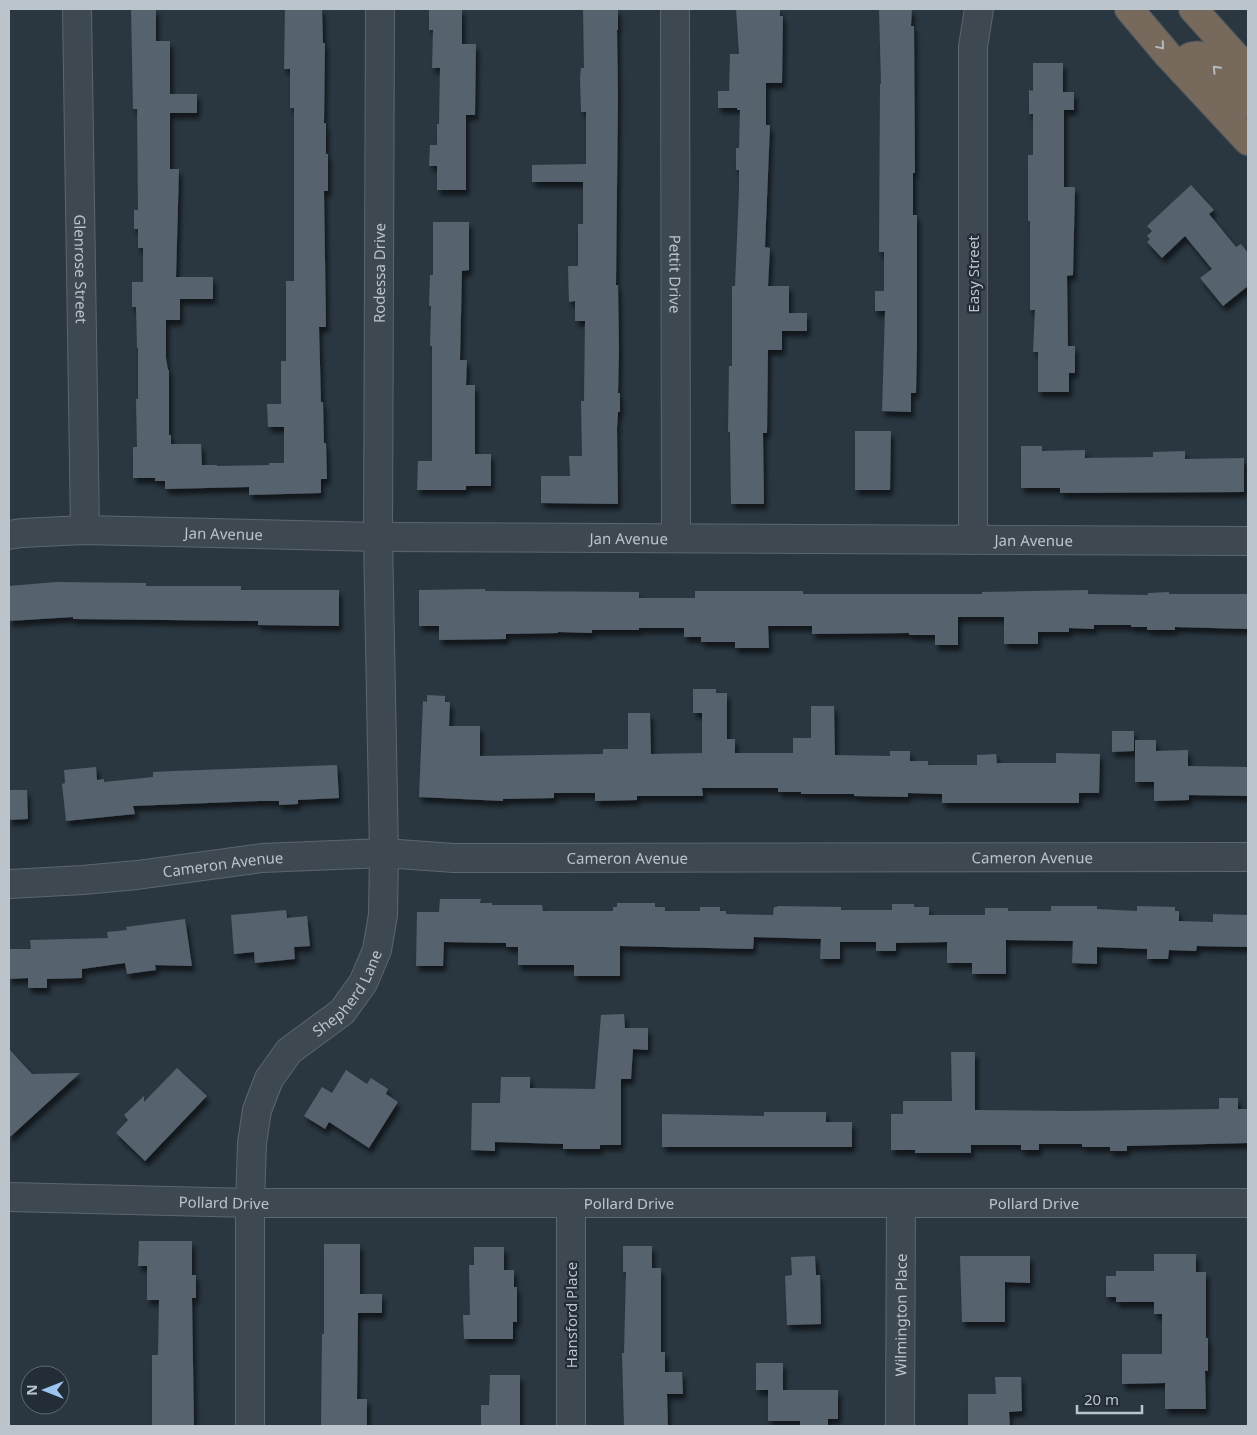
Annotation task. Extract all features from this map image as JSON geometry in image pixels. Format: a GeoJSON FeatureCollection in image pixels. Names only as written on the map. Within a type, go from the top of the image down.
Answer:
{"type":"FeatureCollection","features":[{"type":"Feature","properties":{"kind":"highway"},"geometry":{"type":"LineString","coordinates":[[1129,9],[1248,141]]}},
{"type":"Feature","properties":{"kind":"highway"},"geometry":{"type":"LineString","coordinates":[[1193,9],[1248,70]]}},
{"type":"Feature","properties":{"kind":"highway"},"geometry":{"type":"LineString","coordinates":[[1182,70],[1188,57],[1202,56],[1248,104]]}},
{"type":"Feature","properties":{"kind":"street","name":"Glenrose Street"},"geometry":{"type":"LineString","coordinates":[[77,9],[85,530]]}},
{"type":"Feature","properties":{"kind":"street","name":"Rodessa Drive"},"geometry":{"type":"LineString","coordinates":[[378,537],[380,9]]}},
{"type":"Feature","properties":{"kind":"street","name":"Pettit Drive"},"geometry":{"type":"LineString","coordinates":[[675,9],[676,538]]}},
{"type":"Feature","properties":{"kind":"street","name":"Easy Street"},"geometry":{"type":"LineString","coordinates":[[974,540],[974,47],[979,9]]}},
{"type":"Feature","properties":{"kind":"street","name":"Jan Avenue"},"geometry":{"type":"LineString","coordinates":[[9,535],[85,530],[378,537],[1248,541]]}},
{"type":"Feature","properties":{"kind":"street","name":"Shepherd Lane"},"geometry":{"type":"LineString","coordinates":[[250,1426],[250,1203],[252,1143],[257,1110],[269,1079],[289,1051],[342,1012],[363,983],[377,950],[383,916],[384,853],[378,537]]}},
{"type":"Feature","properties":{"kind":"street","name":"Cameron Avenue"},"geometry":{"type":"LineString","coordinates":[[9,884],[137,875],[262,858],[384,853],[454,858],[1248,857]]}},
{"type":"Feature","properties":{"kind":"street","name":"Pollard Drive"},"geometry":{"type":"LineString","coordinates":[[9,1197],[250,1203],[1248,1203]]}},
{"type":"Feature","properties":{"kind":"street","name":"Hansford Place"},"geometry":{"type":"LineString","coordinates":[[571,1203],[571,1426]]}},
{"type":"Feature","properties":{"kind":"street","name":"Wilmington Place"},"geometry":{"type":"LineString","coordinates":[[900,1426],[901,1203]]}},
{"type":"Feature","properties":{"kind":"building"},"geometry":{"type":"Polygon","coordinates":[[[131,9],[156,9],[156,41],[170,41],[170,94],[197,94],[197,113],[170,113],[170,169],[179,169],[176,277],[213,277],[213,299],[180,299],[180,320],[166,320],[166,358],[169,370],[169,435],[171,435],[171,444],[201,444],[202,465],[217,466],[284,463],[284,427],[268,427],[267,404],[281,404],[281,361],[286,361],[286,281],[294,281],[294,108],[290,108],[290,69],[284,69],[285,9],[322,9],[323,43],[325,43],[324,123],[326,123],[326,154],[328,154],[328,191],[324,191],[326,327],[319,327],[321,402],[323,402],[327,479],[321,479],[321,493],[249,495],[249,487],[165,489],[165,481],[155,481],[155,478],[133,478],[133,447],[137,447],[138,348],[136,307],[132,307],[132,282],[143,282],[143,248],[138,248],[138,229],[134,229],[134,210],[138,210],[137,109],[133,109],[131,9]]]}},
{"type":"Feature","properties":{"kind":"building"},"geometry":{"type":"Polygon","coordinates":[[[429,9],[462,9],[462,44],[476,44],[475,115],[466,115],[466,190],[437,190],[437,166],[429,166],[430,145],[437,145],[440,68],[432,68],[433,30],[429,30],[429,9]]]}},
{"type":"Feature","properties":{"kind":"building"},"geometry":{"type":"Polygon","coordinates":[[[583,9],[618,9],[616,285],[618,285],[618,393],[620,393],[620,412],[618,412],[617,429],[618,504],[541,503],[541,476],[570,476],[569,456],[582,456],[581,401],[584,401],[585,321],[575,321],[575,301],[569,302],[568,266],[578,266],[578,224],[583,224],[583,182],[532,182],[532,165],[586,164],[586,112],[581,112],[580,78],[581,68],[584,68],[583,9]]]}},
{"type":"Feature","properties":{"kind":"building"},"geometry":{"type":"Polygon","coordinates":[[[736,9],[780,9],[780,16],[783,16],[782,83],[766,83],[766,125],[770,125],[765,247],[770,248],[768,286],[789,286],[789,313],[807,313],[807,331],[782,331],[782,350],[768,350],[767,433],[763,433],[764,504],[731,504],[730,432],[728,432],[729,366],[732,366],[732,286],[735,286],[739,191],[739,170],[736,170],[736,148],[739,148],[740,110],[737,110],[737,108],[718,108],[718,91],[729,91],[730,54],[739,54],[736,9]]]}},
{"type":"Feature","properties":{"kind":"building"},"geometry":{"type":"Polygon","coordinates":[[[879,9],[912,9],[911,26],[914,26],[915,173],[913,173],[913,215],[917,215],[917,346],[916,393],[911,393],[911,412],[882,411],[885,311],[875,311],[875,291],[884,291],[884,252],[879,252],[881,83],[879,9]]]}},
{"type":"Feature","properties":{"kind":"building"},"geometry":{"type":"Polygon","coordinates":[[[1033,63],[1063,63],[1063,92],[1074,92],[1074,110],[1064,110],[1064,187],[1075,187],[1073,275],[1067,276],[1068,346],[1075,346],[1075,373],[1069,373],[1069,392],[1038,392],[1038,352],[1033,352],[1035,310],[1030,310],[1028,155],[1033,155],[1033,114],[1029,114],[1029,90],[1033,91],[1033,63]]]}},
{"type":"Feature","properties":{"kind":"building"},"geometry":{"type":"Polygon","coordinates":[[[1191,185],[1214,210],[1209,214],[1236,247],[1241,244],[1248,253],[1248,286],[1223,306],[1200,278],[1212,269],[1185,236],[1162,258],[1147,242],[1150,239],[1147,236],[1152,231],[1147,226],[1191,185]]]}},
{"type":"Feature","properties":{"kind":"building"},"geometry":{"type":"Polygon","coordinates":[[[433,222],[469,222],[469,270],[462,271],[460,360],[467,360],[466,385],[475,385],[475,454],[491,454],[491,486],[466,486],[466,490],[417,490],[418,461],[432,461],[432,346],[430,346],[431,306],[429,306],[430,275],[433,275],[433,222]]]}},
{"type":"Feature","properties":{"kind":"building"},"geometry":{"type":"Polygon","coordinates":[[[855,431],[891,431],[890,490],[855,490],[855,431]]]}},
{"type":"Feature","properties":{"kind":"building"},"geometry":{"type":"Polygon","coordinates":[[[1021,446],[1042,446],[1042,451],[1085,450],[1085,458],[1153,457],[1153,452],[1185,451],[1185,459],[1244,458],[1244,492],[1060,493],[1060,488],[1021,488],[1021,446]]]}},
{"type":"Feature","properties":{"kind":"building"},"geometry":{"type":"Polygon","coordinates":[[[56,582],[146,583],[146,586],[241,586],[241,590],[339,590],[339,626],[258,625],[258,621],[73,619],[73,617],[9,621],[9,586],[56,582]]]}},
{"type":"Feature","properties":{"kind":"building"},"geometry":{"type":"Polygon","coordinates":[[[485,589],[485,591],[639,592],[639,598],[695,598],[695,591],[803,591],[803,594],[982,594],[982,592],[1088,590],[1088,594],[1148,595],[1148,593],[1169,592],[1169,594],[1248,594],[1248,629],[1175,627],[1175,630],[1147,630],[1147,627],[1131,627],[1131,625],[1094,625],[1094,629],[1069,628],[1069,632],[1038,632],[1038,644],[1004,644],[1004,617],[958,617],[958,645],[935,645],[935,635],[909,635],[909,633],[812,634],[812,626],[768,626],[769,648],[735,648],[735,642],[701,642],[701,637],[684,637],[684,628],[592,630],[592,633],[506,634],[506,639],[439,640],[439,626],[419,626],[419,590],[485,589]]]}},
{"type":"Feature","properties":{"kind":"building"},"geometry":{"type":"Polygon","coordinates":[[[693,689],[716,689],[716,693],[727,693],[727,739],[735,739],[735,753],[793,753],[793,738],[811,738],[811,706],[834,706],[835,755],[890,756],[890,751],[910,751],[910,761],[928,761],[928,765],[977,765],[977,755],[996,754],[997,763],[1056,763],[1056,753],[1100,754],[1099,793],[1079,793],[1079,803],[942,803],[942,794],[908,793],[908,797],[854,796],[854,794],[778,792],[778,788],[702,788],[703,796],[637,796],[637,800],[595,801],[595,793],[554,793],[554,798],[503,799],[503,801],[419,797],[423,701],[427,702],[427,695],[445,696],[445,702],[450,702],[449,726],[480,726],[480,756],[603,754],[603,749],[628,749],[628,713],[650,713],[651,754],[702,753],[702,713],[693,713],[693,689]]]}},
{"type":"Feature","properties":{"kind":"building"},"geometry":{"type":"Polygon","coordinates":[[[1112,731],[1134,731],[1134,751],[1112,752],[1112,731]]]}},
{"type":"Feature","properties":{"kind":"building"},"geometry":{"type":"Polygon","coordinates":[[[1135,740],[1156,740],[1156,751],[1188,750],[1188,766],[1248,767],[1248,796],[1189,795],[1189,800],[1154,801],[1154,782],[1135,782],[1135,740]]]}},
{"type":"Feature","properties":{"kind":"building"},"geometry":{"type":"Polygon","coordinates":[[[337,765],[339,798],[298,800],[298,804],[279,805],[279,801],[259,801],[133,806],[135,814],[66,821],[62,784],[65,783],[64,770],[96,767],[97,780],[104,779],[104,782],[153,777],[153,772],[337,765]]]}},
{"type":"Feature","properties":{"kind":"building"},"geometry":{"type":"Polygon","coordinates":[[[9,790],[27,790],[28,819],[9,820],[9,790]]]}},
{"type":"Feature","properties":{"kind":"building"},"geometry":{"type":"Polygon","coordinates":[[[440,899],[481,899],[480,903],[492,903],[492,905],[542,905],[543,911],[613,911],[613,907],[617,907],[617,903],[655,903],[655,907],[665,907],[665,911],[700,911],[700,907],[720,907],[720,911],[726,911],[726,914],[773,915],[774,907],[777,906],[841,907],[841,910],[892,910],[892,904],[914,904],[914,907],[929,907],[929,915],[985,915],[985,908],[1008,908],[1008,911],[1051,911],[1051,906],[1097,906],[1097,909],[1137,911],[1137,906],[1175,907],[1175,911],[1179,911],[1179,921],[1213,922],[1213,914],[1248,915],[1248,947],[1197,946],[1196,951],[1169,950],[1168,959],[1147,959],[1147,949],[1097,947],[1097,964],[1072,963],[1073,941],[1006,940],[1006,974],[972,974],[972,963],[947,963],[947,942],[896,943],[896,951],[876,951],[876,942],[840,942],[840,959],[820,959],[821,939],[754,937],[753,949],[620,946],[620,976],[574,976],[574,965],[518,965],[518,947],[506,947],[506,943],[444,942],[443,966],[416,966],[417,912],[439,912],[440,899]]]}},
{"type":"Feature","properties":{"kind":"building"},"geometry":{"type":"Polygon","coordinates":[[[286,910],[287,918],[307,916],[310,946],[294,947],[295,959],[255,963],[254,952],[234,954],[231,915],[286,910]]]}},
{"type":"Feature","properties":{"kind":"building"},"geometry":{"type":"Polygon","coordinates":[[[185,919],[192,966],[155,965],[156,970],[127,974],[125,963],[82,969],[82,978],[47,979],[47,988],[28,988],[28,978],[9,979],[9,949],[31,949],[30,940],[108,938],[107,932],[127,930],[126,927],[185,919]]]}},
{"type":"Feature","properties":{"kind":"building"},"geometry":{"type":"Polygon","coordinates":[[[624,1014],[625,1028],[648,1028],[648,1050],[633,1049],[631,1079],[621,1079],[621,1145],[600,1145],[600,1149],[563,1149],[563,1144],[495,1142],[495,1151],[471,1150],[472,1103],[500,1103],[501,1077],[530,1077],[530,1088],[595,1089],[601,1015],[624,1014]]]}},
{"type":"Feature","properties":{"kind":"building"},"geometry":{"type":"Polygon","coordinates":[[[9,1049],[32,1074],[80,1073],[9,1138],[9,1049]]]}},
{"type":"Feature","properties":{"kind":"building"},"geometry":{"type":"Polygon","coordinates":[[[951,1052],[975,1052],[975,1110],[1219,1109],[1219,1098],[1238,1098],[1238,1109],[1248,1109],[1248,1143],[1127,1146],[1127,1151],[1110,1151],[1110,1147],[1082,1147],[1082,1144],[1039,1144],[1039,1150],[1021,1150],[1021,1145],[971,1145],[971,1153],[915,1153],[915,1150],[891,1150],[891,1114],[903,1114],[903,1101],[952,1101],[951,1052]]]}},
{"type":"Feature","properties":{"kind":"building"},"geometry":{"type":"Polygon","coordinates":[[[177,1068],[207,1096],[145,1161],[116,1133],[128,1120],[124,1115],[144,1096],[144,1102],[177,1068]]]}},
{"type":"Feature","properties":{"kind":"building"},"geometry":{"type":"Polygon","coordinates":[[[346,1070],[367,1084],[371,1078],[388,1089],[386,1094],[398,1102],[369,1148],[329,1122],[325,1129],[304,1116],[322,1087],[332,1093],[346,1070]]]}},
{"type":"Feature","properties":{"kind":"building"},"geometry":{"type":"Polygon","coordinates":[[[764,1112],[826,1112],[826,1122],[852,1122],[852,1147],[662,1147],[662,1114],[764,1116],[764,1112]]]}},
{"type":"Feature","properties":{"kind":"building"},"geometry":{"type":"Polygon","coordinates":[[[139,1241],[192,1241],[192,1275],[196,1275],[196,1298],[192,1298],[194,1426],[152,1426],[152,1355],[158,1355],[159,1300],[147,1300],[147,1266],[138,1266],[139,1241]]]}},
{"type":"Feature","properties":{"kind":"building"},"geometry":{"type":"Polygon","coordinates":[[[324,1244],[360,1244],[360,1294],[382,1294],[382,1313],[358,1313],[357,1399],[367,1399],[367,1426],[321,1426],[324,1244]]]}},
{"type":"Feature","properties":{"kind":"building"},"geometry":{"type":"Polygon","coordinates":[[[623,1246],[652,1246],[652,1268],[661,1268],[661,1352],[665,1352],[665,1372],[682,1372],[683,1394],[667,1394],[668,1426],[624,1426],[622,1353],[624,1353],[626,1272],[623,1272],[623,1246]]]}},
{"type":"Feature","properties":{"kind":"building"},"geometry":{"type":"Polygon","coordinates":[[[474,1247],[504,1247],[504,1270],[514,1270],[514,1287],[517,1287],[517,1322],[513,1322],[513,1339],[464,1339],[463,1315],[470,1315],[469,1265],[474,1265],[474,1247]]]}},
{"type":"Feature","properties":{"kind":"building"},"geometry":{"type":"Polygon","coordinates":[[[1154,1254],[1196,1254],[1196,1272],[1206,1272],[1208,1371],[1205,1371],[1206,1409],[1165,1409],[1165,1383],[1122,1384],[1122,1354],[1162,1354],[1162,1314],[1154,1314],[1154,1302],[1116,1302],[1116,1297],[1106,1297],[1106,1276],[1116,1276],[1116,1271],[1154,1271],[1154,1254]]]}},
{"type":"Feature","properties":{"kind":"building"},"geometry":{"type":"Polygon","coordinates":[[[815,1256],[816,1275],[820,1275],[821,1324],[787,1325],[785,1276],[792,1275],[791,1257],[815,1256]]]}},
{"type":"Feature","properties":{"kind":"building"},"geometry":{"type":"Polygon","coordinates":[[[960,1256],[1030,1256],[1030,1283],[1005,1282],[1005,1322],[962,1322],[960,1256]]]}},
{"type":"Feature","properties":{"kind":"building"},"geometry":{"type":"Polygon","coordinates":[[[756,1363],[783,1363],[783,1390],[756,1390],[756,1363]]]}},
{"type":"Feature","properties":{"kind":"building"},"geometry":{"type":"Polygon","coordinates":[[[490,1375],[520,1375],[520,1426],[481,1426],[481,1405],[489,1405],[490,1375]]]}},
{"type":"Feature","properties":{"kind":"building"},"geometry":{"type":"Polygon","coordinates":[[[995,1377],[1021,1377],[1022,1411],[1009,1412],[1010,1426],[968,1426],[968,1394],[996,1394],[995,1377]]]}},
{"type":"Feature","properties":{"kind":"building"},"geometry":{"type":"Polygon","coordinates":[[[768,1390],[838,1390],[838,1419],[828,1419],[828,1426],[800,1426],[800,1421],[768,1421],[768,1390]]]}}]}
